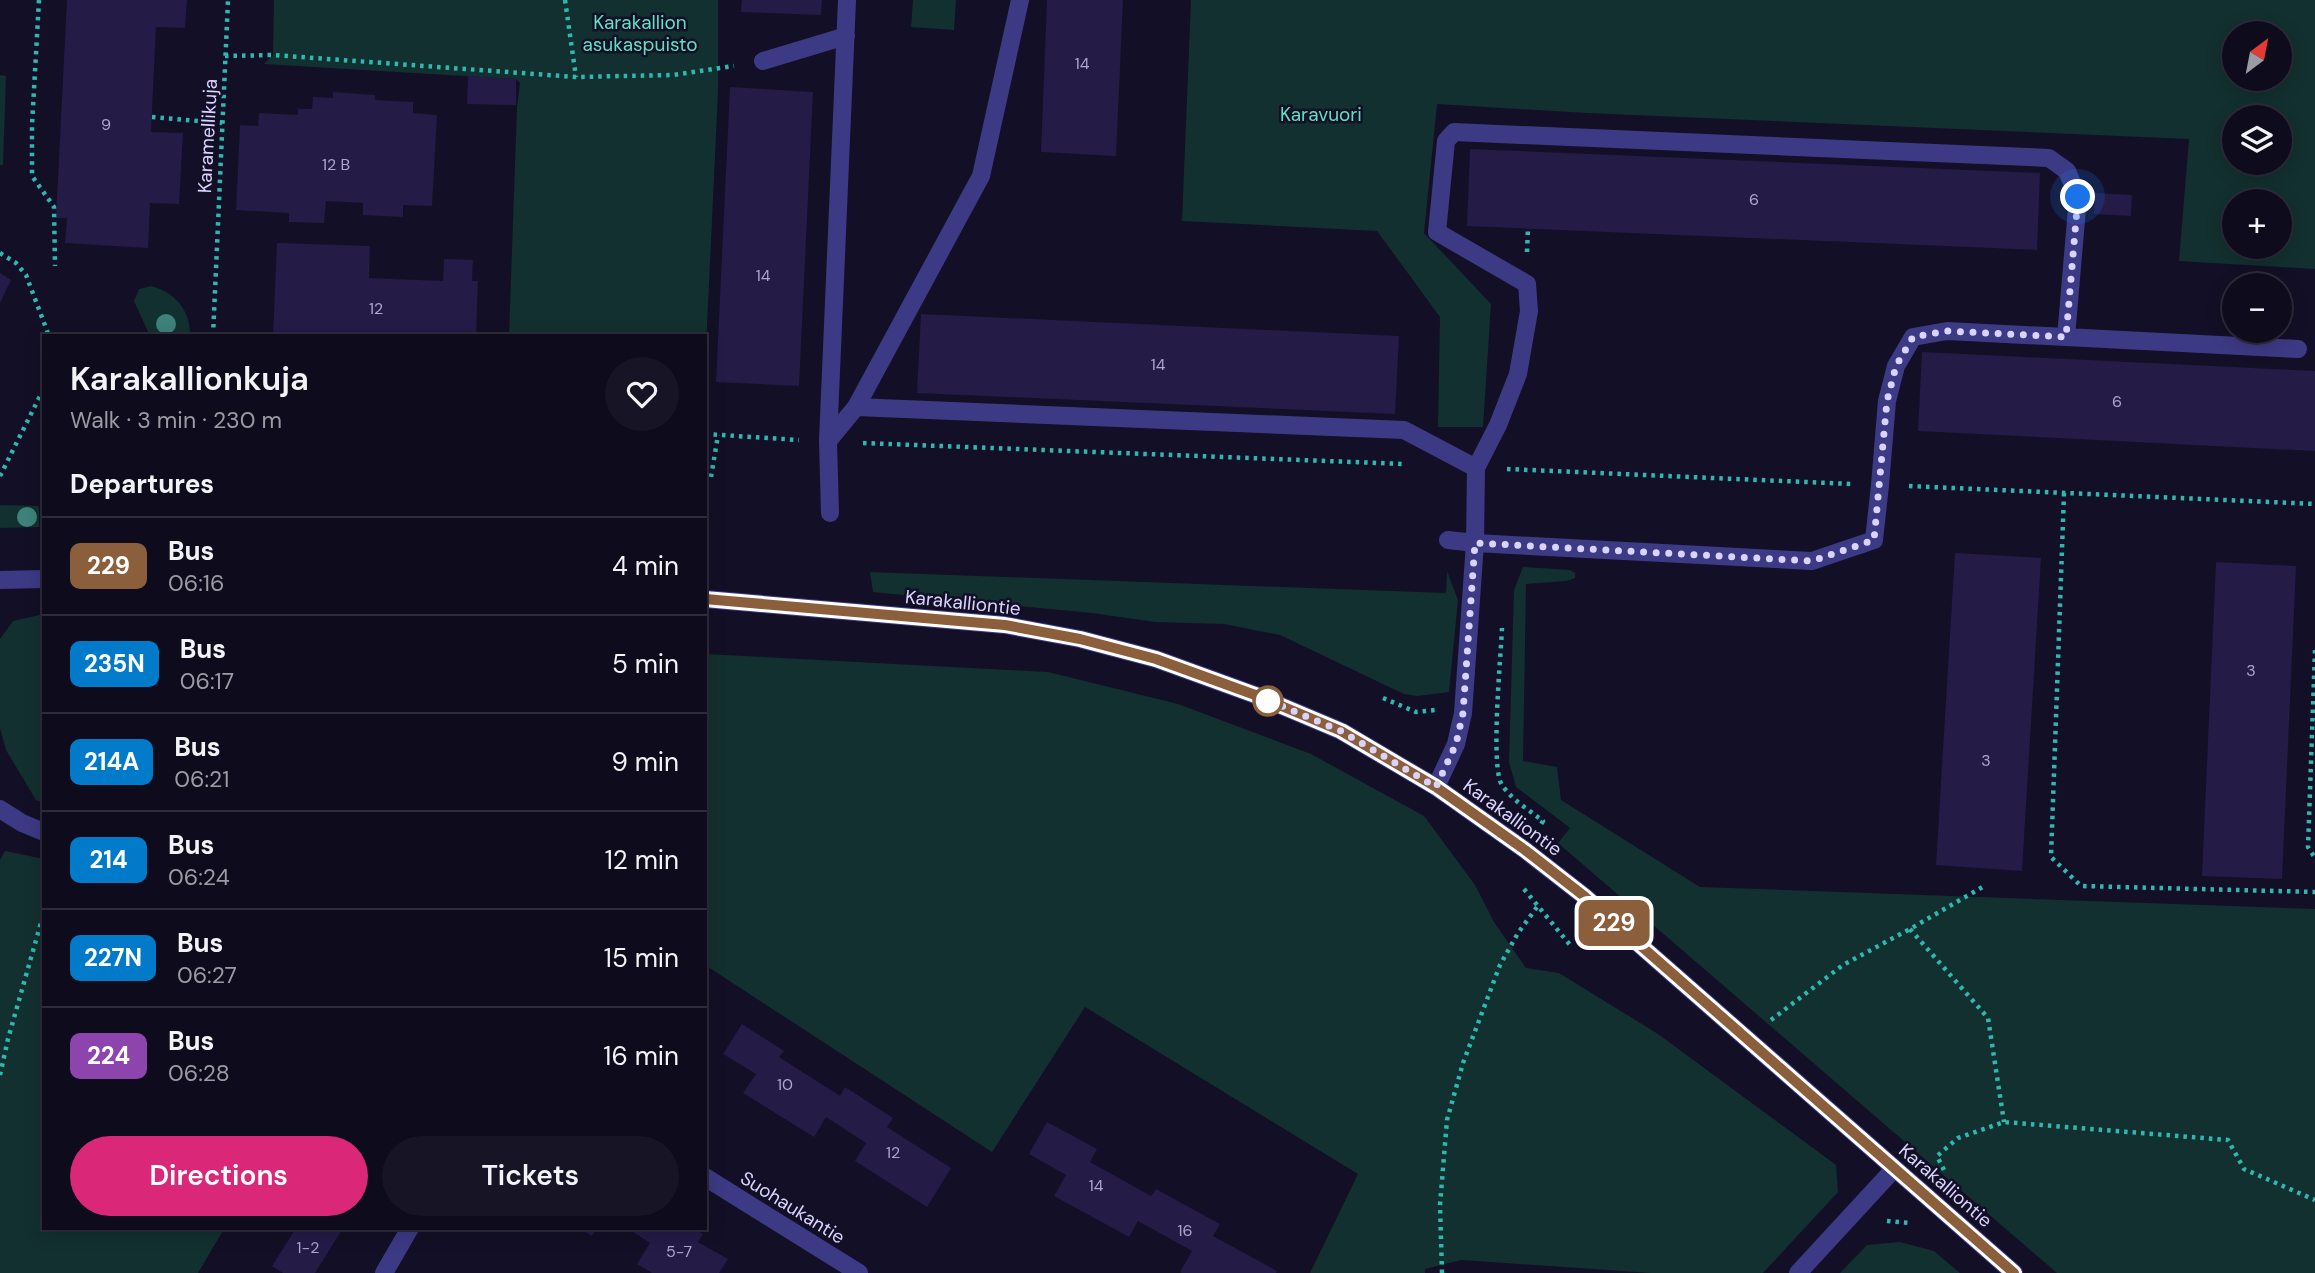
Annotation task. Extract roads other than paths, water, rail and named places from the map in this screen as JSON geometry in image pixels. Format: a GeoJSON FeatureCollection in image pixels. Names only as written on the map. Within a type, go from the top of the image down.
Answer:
{"type":"FeatureCollection","features":[{"type":"Feature","properties":{"kind":"street"},"geometry":{"type":"LineString","coordinates":[[830,513],[828,441],[847,0]]}},
{"type":"Feature","properties":{"kind":"street"},"geometry":{"type":"LineString","coordinates":[[828,441],[856,407],[981,176],[1020,0]]}},
{"type":"Feature","properties":{"kind":"street"},"geometry":{"type":"LineString","coordinates":[[763,61],[846,36]]}},
{"type":"Feature","properties":{"kind":"street"},"geometry":{"type":"LineString","coordinates":[[1436,787],[1456,744],[1463,713],[1475,543],[1476,468],[1498,425],[1518,374],[1529,312],[1527,284],[1437,232],[1446,141],[1454,132],[2049,158],[2067,171],[2078,197],[2066,337]]}},
{"type":"Feature","properties":{"kind":"street"},"geometry":{"type":"LineString","coordinates":[[1448,540],[1812,561],[1874,540],[1887,401],[1896,366],[1913,337],[1947,331],[2298,349]]}},
{"type":"Feature","properties":{"kind":"street"},"geometry":{"type":"LineString","coordinates":[[856,407],[1404,430],[1476,468]]}},
{"type":"Feature","properties":{"kind":"street"},"geometry":{"type":"LineString","coordinates":[[0,580],[42,579]]}},
{"type":"Feature","properties":{"kind":"street","name":"Karakalliontie"},"geometry":{"type":"LineString","coordinates":[[707,599],[1005,625],[1080,639],[1156,659],[1258,696],[1341,731],[1436,787],[1584,896],[2014,1273]]}},
{"type":"Feature","properties":{"kind":"street"},"geometry":{"type":"LineString","coordinates":[[0,808],[22,823],[42,831]]}},
{"type":"Feature","properties":{"kind":"street"},"geometry":{"type":"LineString","coordinates":[[1798,1273],[1894,1169]]}},
{"type":"Feature","properties":{"kind":"street","name":"Suohaukantie"},"geometry":{"type":"LineString","coordinates":[[707,1178],[859,1273]]}},
{"type":"Feature","properties":{"kind":"street"},"geometry":{"type":"LineString","coordinates":[[384,1273],[409,1230]]}},
{"type":"Feature","properties":{"kind":"park label","name":"Karakallion asukaspuisto"},"geometry":{"type":"Point","coordinates":[640,33]}},
{"type":"Feature","properties":{"kind":"park label","name":"Karavuori"},"geometry":{"type":"Point","coordinates":[1321,114]}}]}
